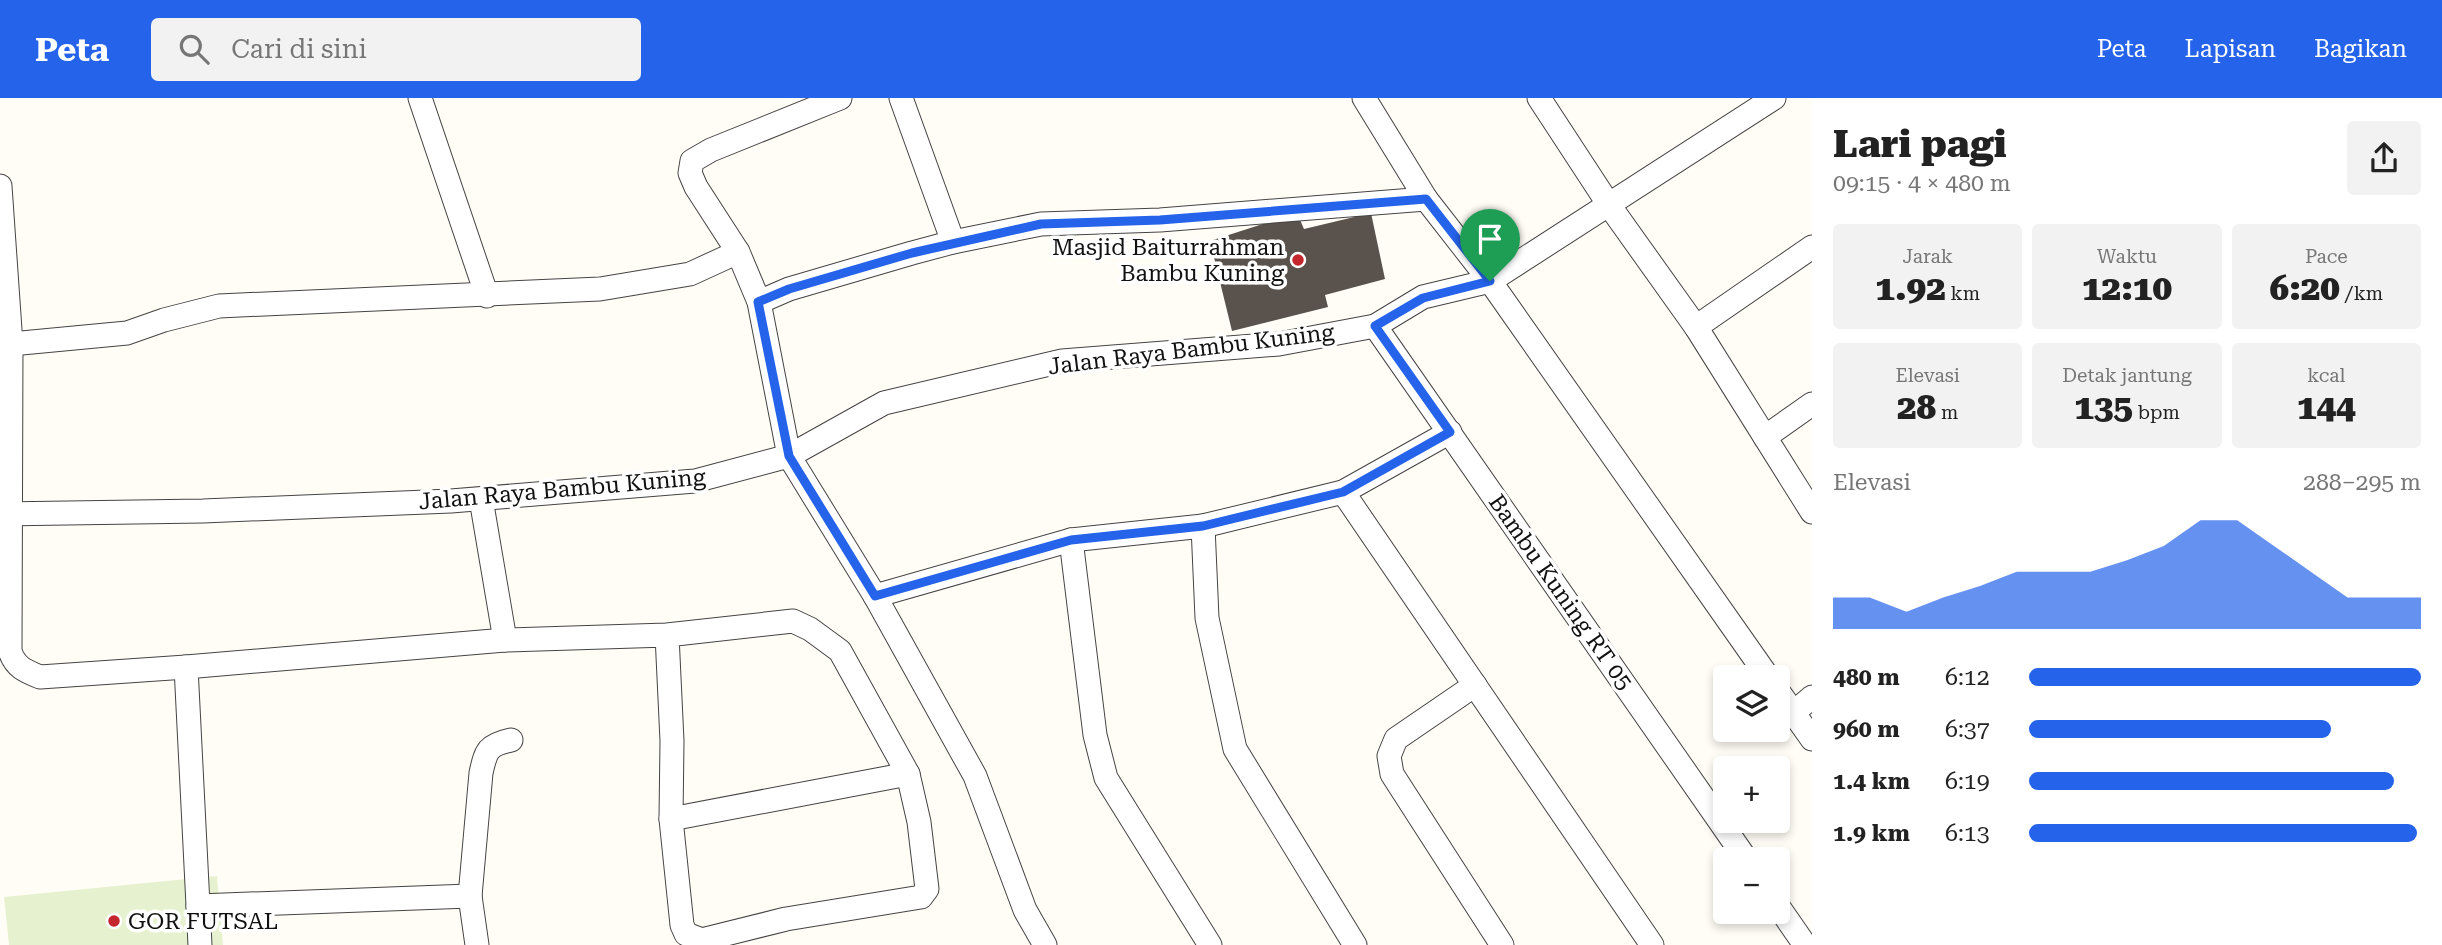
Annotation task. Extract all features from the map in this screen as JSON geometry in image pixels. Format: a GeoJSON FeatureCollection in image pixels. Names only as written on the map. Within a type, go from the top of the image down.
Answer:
{"type":"FeatureCollection","features":[{"type":"Feature","properties":{"kind":"street"},"geometry":{"type":"LineString","coordinates":[[420,98],[486,296]]}},
{"type":"Feature","properties":{"kind":"street"},"geometry":{"type":"LineString","coordinates":[[841,98],[711,150],[692,161],[690,173],[729,256],[758,302],[789,456],[875,596],[975,776],[1025,910],[1045,945]]}},
{"type":"Feature","properties":{"kind":"street"},"geometry":{"type":"LineString","coordinates":[[1364,98],[1426,199],[1490,281],[1760,665]]}},
{"type":"Feature","properties":{"kind":"street"},"geometry":{"type":"LineString","coordinates":[[1539,98],[1609,205],[1696,327],[1812,512]]}},
{"type":"Feature","properties":{"kind":"street","name":"Jalan Raya Bambu Kuning"},"geometry":{"type":"LineString","coordinates":[[6,513],[203,511],[481,499],[695,481],[789,456],[884,404],[1062,361],[1279,344],[1375,326],[1423,298],[1490,281],[1774,98]]}},
{"type":"Feature","properties":{"kind":"street"},"geometry":{"type":"LineString","coordinates":[[904,99],[953,242]]}},
{"type":"Feature","properties":{"kind":"street"},"geometry":{"type":"LineString","coordinates":[[0,186],[11,344],[6,513],[10,651],[13,661],[20,668],[40,677],[505,640],[667,635],[793,621],[810,629],[840,651],[908,774],[919,822],[927,889],[921,897],[786,919],[703,943],[686,934],[681,925],[671,820],[672,741],[667,635]]}},
{"type":"Feature","properties":{"kind":"street"},"geometry":{"type":"LineString","coordinates":[[758,302],[789,289],[953,242],[1041,224],[1174,219],[1426,199]]}},
{"type":"Feature","properties":{"kind":"street"},"geometry":{"type":"LineString","coordinates":[[1696,327],[1812,247]]}},
{"type":"Feature","properties":{"kind":"street"},"geometry":{"type":"LineString","coordinates":[[11,344],[127,333],[219,306],[600,289],[690,274],[729,256]]}},
{"type":"Feature","properties":{"kind":"street","name":"Bambu Kuning RT 05"},"geometry":{"type":"LineString","coordinates":[[1375,326],[1737,847]]}},
{"type":"Feature","properties":{"kind":"street"},"geometry":{"type":"LineString","coordinates":[[1765,437],[1812,404]]}},
{"type":"Feature","properties":{"kind":"street"},"geometry":{"type":"LineString","coordinates":[[875,596],[1071,540],[1203,526],[1343,492],[1450,432]]}},
{"type":"Feature","properties":{"kind":"street"},"geometry":{"type":"LineString","coordinates":[[1343,492],[1652,945]]}},
{"type":"Feature","properties":{"kind":"street"},"geometry":{"type":"LineString","coordinates":[[481,499],[505,640]]}},
{"type":"Feature","properties":{"kind":"street"},"geometry":{"type":"LineString","coordinates":[[1203,526],[1207,618],[1235,749],[1355,945]]}},
{"type":"Feature","properties":{"kind":"street"},"geometry":{"type":"LineString","coordinates":[[1071,540],[1095,735],[1106,778],[1210,945]]}},
{"type":"Feature","properties":{"kind":"street"},"geometry":{"type":"LineString","coordinates":[[186,667],[200,945]]}},
{"type":"Feature","properties":{"kind":"street"},"geometry":{"type":"LineString","coordinates":[[1475,685],[1396,739],[1389,756],[1391,774],[1502,945]]}},
{"type":"Feature","properties":{"kind":"street"},"geometry":{"type":"LineString","coordinates":[[1793,713],[1812,697]]}},
{"type":"Feature","properties":{"kind":"street"},"geometry":{"type":"LineString","coordinates":[[1790,709],[1812,739]]}},
{"type":"Feature","properties":{"kind":"street"},"geometry":{"type":"LineString","coordinates":[[477,945],[471,896],[481,773],[485,755],[495,744],[511,740]]}},
{"type":"Feature","properties":{"kind":"street"},"geometry":{"type":"LineString","coordinates":[[671,820],[908,774]]}},
{"type":"Feature","properties":{"kind":"street"},"geometry":{"type":"LineString","coordinates":[[198,906],[471,896]]}},
{"type":"Feature","properties":{"kind":"street"},"geometry":{"type":"LineString","coordinates":[[1790,923],[1805,945]]}},
{"type":"Feature","properties":{"kind":"green space","name":"GOR FUTSAL"},"geometry":{"type":"Polygon","coordinates":[[[217,876],[223,945],[9,945],[4,897],[217,876]]]}},
{"type":"Feature","properties":{"kind":"building","name":"Masjid Baiturrahman Bambu Kuning"},"geometry":{"type":"Polygon","coordinates":[[[1297,213],[1304,229],[1371,213],[1385,279],[1325,295],[1328,307],[1232,331],[1210,241],[1297,213]]]}},
{"type":"Feature","properties":{"kind":"place","name":"Masjid Baiturrahman Bambu Kuning"},"geometry":{"type":"Point","coordinates":[1298,260]}},
{"type":"Feature","properties":{"kind":"place","name":"GOR FUTSAL"},"geometry":{"type":"Point","coordinates":[114,921]}},
{"type":"Feature","properties":{"kind":"route"},"geometry":{"type":"LineString","coordinates":[[1426,199],[1490,281],[1423,298],[1375,326],[1450,432],[1343,492],[1203,526],[1071,540],[875,596],[789,456],[758,302],[789,289],[912,253],[1041,224],[1160,220],[1426,199]]}}]}
